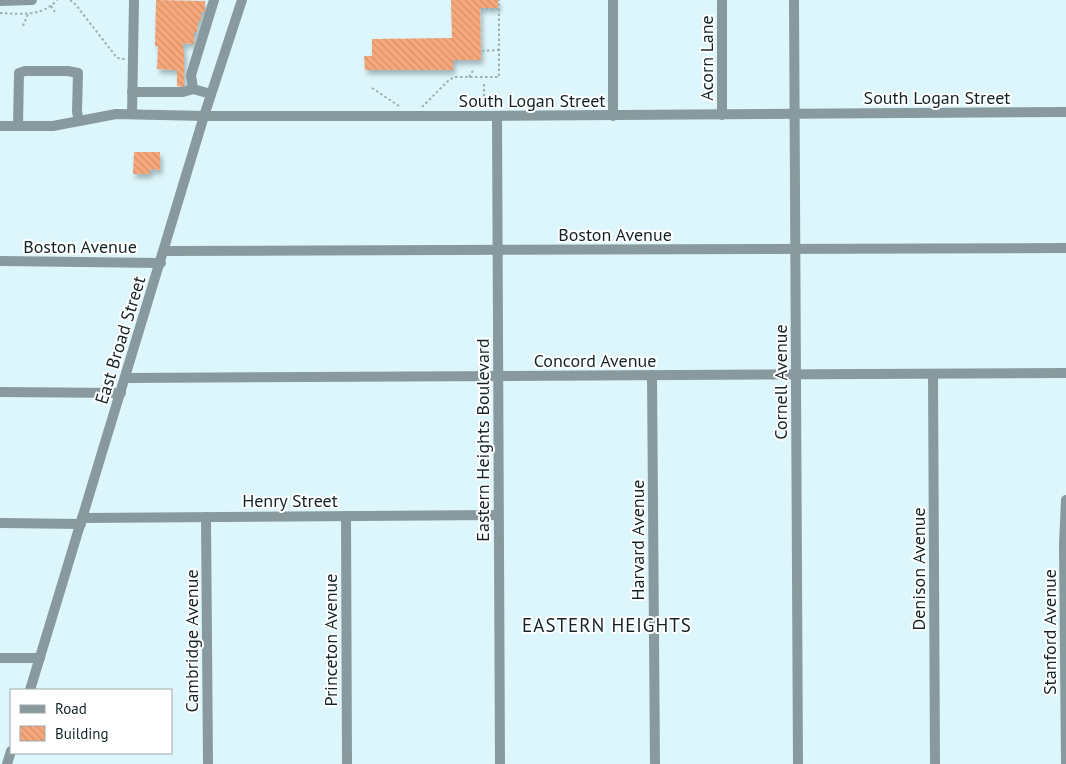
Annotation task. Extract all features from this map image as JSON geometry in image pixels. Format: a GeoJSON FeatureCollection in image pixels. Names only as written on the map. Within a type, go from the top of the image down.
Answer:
{"type":"FeatureCollection","features":[{"type":"Feature","properties":{"kind":"street"},"geometry":{"type":"LineString","coordinates":[[0,1],[32,0]]}},
{"type":"Feature","properties":{"kind":"street"},"geometry":{"type":"LineString","coordinates":[[132,114],[134,0]]}},
{"type":"Feature","properties":{"kind":"street"},"geometry":{"type":"LineString","coordinates":[[188,91],[190,75],[214,0]]}},
{"type":"Feature","properties":{"kind":"street","name":"East Broad Street"},"geometry":{"type":"LineString","coordinates":[[30,689],[204,116],[242,0]]}},
{"type":"Feature","properties":{"kind":"street"},"geometry":{"type":"LineString","coordinates":[[613,0],[613,116]]}},
{"type":"Feature","properties":{"kind":"street","name":"Acorn Lane"},"geometry":{"type":"LineString","coordinates":[[722,0],[722,115]]}},
{"type":"Feature","properties":{"kind":"street","name":"Cornell Avenue"},"geometry":{"type":"LineString","coordinates":[[794,0],[798,764]]}},
{"type":"Feature","properties":{"kind":"street"},"geometry":{"type":"LineString","coordinates":[[18,126],[19,74],[26,71],[68,71],[78,73],[77,112],[79,121]]}},
{"type":"Feature","properties":{"kind":"street"},"geometry":{"type":"LineString","coordinates":[[132,92],[188,91],[211,94]]}},
{"type":"Feature","properties":{"kind":"street","name":"South Logan Street"},"geometry":{"type":"LineString","coordinates":[[0,126],[53,126],[116,114],[204,116],[613,116],[1066,112]]}},
{"type":"Feature","properties":{"kind":"street","name":"Eastern Heights Boulevard"},"geometry":{"type":"LineString","coordinates":[[496,116],[500,764]]}},
{"type":"Feature","properties":{"kind":"street","name":"Boston Avenue"},"geometry":{"type":"LineString","coordinates":[[164,251],[1066,248]]}},
{"type":"Feature","properties":{"kind":"street","name":"Boston Avenue"},"geometry":{"type":"LineString","coordinates":[[0,262],[161,263]]}},
{"type":"Feature","properties":{"kind":"street","name":"Concord Avenue"},"geometry":{"type":"LineString","coordinates":[[125,378],[1066,373]]}},
{"type":"Feature","properties":{"kind":"street","name":"Denison Avenue"},"geometry":{"type":"LineString","coordinates":[[933,374],[935,764]]}},
{"type":"Feature","properties":{"kind":"street","name":"Harvard Avenue"},"geometry":{"type":"LineString","coordinates":[[652,376],[655,764]]}},
{"type":"Feature","properties":{"kind":"street"},"geometry":{"type":"LineString","coordinates":[[0,392],[120,393]]}},
{"type":"Feature","properties":{"kind":"street","name":"Stanford Avenue"},"geometry":{"type":"LineString","coordinates":[[1066,500],[1066,764]]}},
{"type":"Feature","properties":{"kind":"street","name":"Henry Street"},"geometry":{"type":"LineString","coordinates":[[0,523],[206,517],[498,515]]}},
{"type":"Feature","properties":{"kind":"street","name":"Princeton Avenue"},"geometry":{"type":"LineString","coordinates":[[346,516],[347,764]]}},
{"type":"Feature","properties":{"kind":"street","name":"Cambridge Avenue"},"geometry":{"type":"LineString","coordinates":[[206,517],[208,764]]}},
{"type":"Feature","properties":{"kind":"street"},"geometry":{"type":"LineString","coordinates":[[0,658],[40,658]]}},
{"type":"Feature","properties":{"kind":"path"},"geometry":{"type":"LineString","coordinates":[[0,13],[28,14],[42,12],[57,0]]}},
{"type":"Feature","properties":{"kind":"path"},"geometry":{"type":"LineString","coordinates":[[70,0],[76,5],[117,58],[120,59]]}},
{"type":"Feature","properties":{"kind":"path"},"geometry":{"type":"LineString","coordinates":[[422,107],[451,78],[499,77],[499,0]]}},
{"type":"Feature","properties":{"kind":"path"},"geometry":{"type":"LineString","coordinates":[[51,6],[55,12]]}},
{"type":"Feature","properties":{"kind":"path"},"geometry":{"type":"LineString","coordinates":[[481,10],[499,10]]}},
{"type":"Feature","properties":{"kind":"path"},"geometry":{"type":"LineString","coordinates":[[23,26],[28,14]]}},
{"type":"Feature","properties":{"kind":"path"},"geometry":{"type":"LineString","coordinates":[[482,50],[499,50]]}},
{"type":"Feature","properties":{"kind":"path"},"geometry":{"type":"LineString","coordinates":[[469,77],[474,69]]}},
{"type":"Feature","properties":{"kind":"path"},"geometry":{"type":"LineString","coordinates":[[484,84],[484,106]]}},
{"type":"Feature","properties":{"kind":"path"},"geometry":{"type":"LineString","coordinates":[[372,88],[401,107]]}},
{"type":"Feature","properties":{"kind":"building"},"geometry":{"type":"Polygon","coordinates":[[[156,0],[205,1],[205,12],[201,12],[201,21],[198,21],[197,32],[194,32],[194,44],[183,43],[184,87],[177,86],[177,70],[157,69],[158,46],[155,46],[156,0]]]}},
{"type":"Feature","properties":{"kind":"building"},"geometry":{"type":"Polygon","coordinates":[[[451,0],[498,0],[498,8],[480,8],[481,60],[453,60],[453,70],[365,70],[364,56],[372,56],[372,39],[452,38],[451,0]]]}},
{"type":"Feature","properties":{"kind":"building"},"geometry":{"type":"Polygon","coordinates":[[[134,152],[160,152],[160,170],[150,169],[150,174],[133,174],[134,152]]]}},
{"type":"Feature","properties":{"kind":"district","name":"EASTERN HEIGHTS"},"geometry":{"type":"Point","coordinates":[607,625]}}]}
